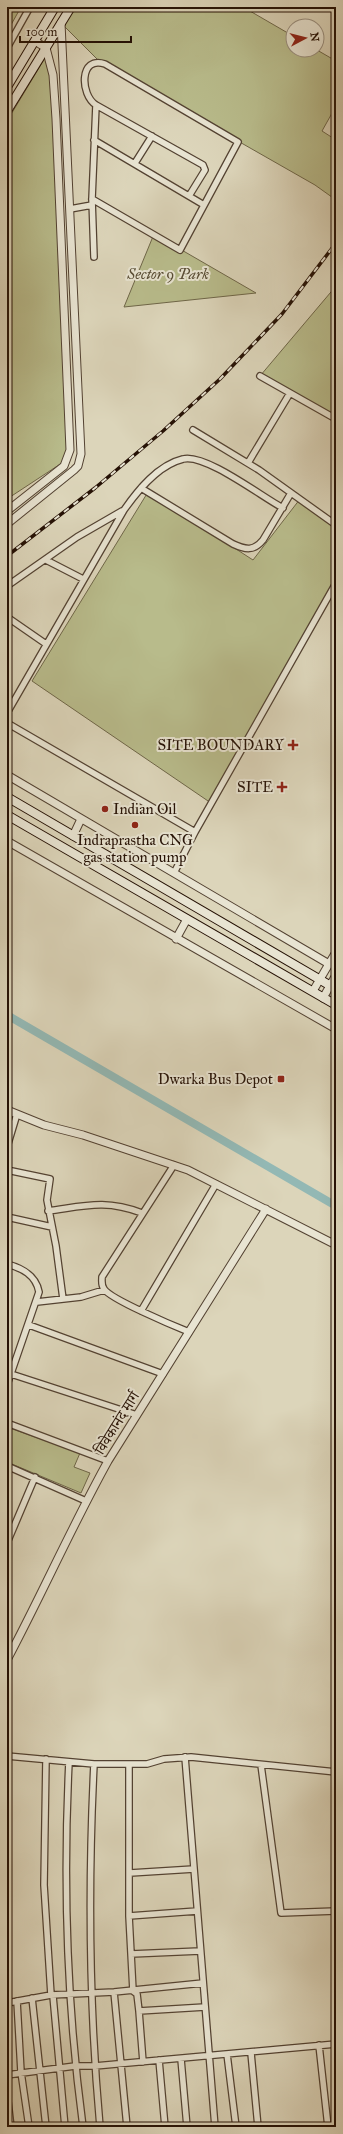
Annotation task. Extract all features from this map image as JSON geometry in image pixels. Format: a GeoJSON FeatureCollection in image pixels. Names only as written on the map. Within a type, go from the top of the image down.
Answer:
{"type":"FeatureCollection","features":[{"type":"Feature","properties":{"kind":"main road"},"geometry":{"type":"LineString","coordinates":[[7,87],[36,41],[55,7]]}},
{"type":"Feature","properties":{"kind":"main road"},"geometry":{"type":"LineString","coordinates":[[7,111],[71,7]]}},
{"type":"Feature","properties":{"kind":"main road"},"geometry":{"type":"LineString","coordinates":[[7,797],[333,987]]}},
{"type":"Feature","properties":{"kind":"main road"},"geometry":{"type":"LineString","coordinates":[[7,815],[336,1005]]}},
{"type":"Feature","properties":{"kind":"street"},"geometry":{"type":"LineString","coordinates":[[7,48],[30,7]]}},
{"type":"Feature","properties":{"kind":"street"},"geometry":{"type":"LineString","coordinates":[[7,524],[69,474],[78,466],[80,460],[61,23]]}},
{"type":"Feature","properties":{"kind":"street"},"geometry":{"type":"LineString","coordinates":[[7,511],[64,466],[70,450],[53,75],[46,48],[36,41]]}},
{"type":"Feature","properties":{"kind":"street"},"geometry":{"type":"LineString","coordinates":[[70,209],[92,202],[180,250],[238,142],[111,67],[96,62],[92,63],[86,68],[85,84],[87,97],[96,105],[203,165],[205,170],[189,196]]}},
{"type":"Feature","properties":{"kind":"street"},"geometry":{"type":"LineString","coordinates":[[94,256],[92,202],[96,105]]}},
{"type":"Feature","properties":{"kind":"street"},"geometry":{"type":"LineString","coordinates":[[135,163],[152,136]]}},
{"type":"Feature","properties":{"kind":"street"},"geometry":{"type":"LineString","coordinates":[[94,140],[204,205]]}},
{"type":"Feature","properties":{"kind":"street"},"geometry":{"type":"LineString","coordinates":[[260,376],[336,419]]}},
{"type":"Feature","properties":{"kind":"street"},"geometry":{"type":"LineString","coordinates":[[248,463],[290,393]]}},
{"type":"Feature","properties":{"kind":"street"},"geometry":{"type":"LineString","coordinates":[[193,430],[248,463],[336,524]]}},
{"type":"Feature","properties":{"kind":"street"},"geometry":{"type":"LineString","coordinates":[[7,713],[124,510],[141,488],[169,464],[184,458],[191,458],[221,471],[283,508]]}},
{"type":"Feature","properties":{"kind":"street"},"geometry":{"type":"LineString","coordinates":[[141,488],[233,544],[248,549],[257,547],[283,508],[291,493]]}},
{"type":"Feature","properties":{"kind":"street"},"geometry":{"type":"LineString","coordinates":[[7,586],[77,537],[124,510]]}},
{"type":"Feature","properties":{"kind":"street"},"geometry":{"type":"LineString","coordinates":[[46,560],[84,579]]}},
{"type":"Feature","properties":{"kind":"street"},"geometry":{"type":"LineString","coordinates":[[174,873],[195,832],[336,583]]}},
{"type":"Feature","properties":{"kind":"street"},"geometry":{"type":"LineString","coordinates":[[7,617],[46,644]]}},
{"type":"Feature","properties":{"kind":"street"},"geometry":{"type":"LineString","coordinates":[[7,723],[195,832]]}},
{"type":"Feature","properties":{"kind":"street"},"geometry":{"type":"LineString","coordinates":[[7,775],[329,964]]}},
{"type":"Feature","properties":{"kind":"street"},"geometry":{"type":"LineString","coordinates":[[73,836],[81,819]]}},
{"type":"Feature","properties":{"kind":"street"},"geometry":{"type":"LineString","coordinates":[[7,841],[176,939],[336,1029]]}},
{"type":"Feature","properties":{"kind":"street"},"geometry":{"type":"LineString","coordinates":[[176,939],[187,919]]}},
{"type":"Feature","properties":{"kind":"street"},"geometry":{"type":"LineString","coordinates":[[313,991],[336,952]]}},
{"type":"Feature","properties":{"kind":"street"},"geometry":{"type":"LineString","coordinates":[[323,998],[333,987],[336,975]]}},
{"type":"Feature","properties":{"kind":"street"},"geometry":{"type":"LineString","coordinates":[[7,1110],[44,1125],[83,1135],[174,1165],[216,1184],[336,1245]]}},
{"type":"Feature","properties":{"kind":"street"},"geometry":{"type":"LineString","coordinates":[[7,1147],[17,1114]]}},
{"type":"Feature","properties":{"kind":"street"},"geometry":{"type":"LineString","coordinates":[[174,1165],[102,1277],[102,1284],[104,1290],[141,1311],[189,1332]]}},
{"type":"Feature","properties":{"kind":"street"},"geometry":{"type":"LineString","coordinates":[[7,1170],[50,1179],[47,1200],[48,1211],[52,1227],[63,1299]]}},
{"type":"Feature","properties":{"kind":"street"},"geometry":{"type":"LineString","coordinates":[[141,1311],[216,1184]]}},
{"type":"Feature","properties":{"kind":"street"},"geometry":{"type":"LineString","coordinates":[[48,1211],[108,1204],[126,1207],[142,1213]]}},
{"type":"Feature","properties":{"kind":"street","name":"विवेकानंद मार्ग"},"geometry":{"type":"LineString","coordinates":[[7,1660],[42,1594],[86,1501],[108,1461],[266,1209]]}},
{"type":"Feature","properties":{"kind":"street"},"geometry":{"type":"LineString","coordinates":[[7,1217],[52,1227]]}},
{"type":"Feature","properties":{"kind":"street"},"geometry":{"type":"LineString","coordinates":[[7,1264],[20,1268],[33,1278],[39,1292],[37,1302],[7,1385]]}},
{"type":"Feature","properties":{"kind":"street"},"geometry":{"type":"LineString","coordinates":[[37,1302],[81,1297],[104,1290]]}},
{"type":"Feature","properties":{"kind":"street"},"geometry":{"type":"LineString","coordinates":[[29,1325],[163,1374]]}},
{"type":"Feature","properties":{"kind":"street"},"geometry":{"type":"LineString","coordinates":[[11,1374],[137,1415]]}},
{"type":"Feature","properties":{"kind":"street"},"geometry":{"type":"LineString","coordinates":[[7,1423],[108,1461]]}},
{"type":"Feature","properties":{"kind":"street"},"geometry":{"type":"LineString","coordinates":[[7,1466],[35,1477],[86,1501]]}},
{"type":"Feature","properties":{"kind":"street"},"geometry":{"type":"LineString","coordinates":[[7,1543],[35,1477]]}},
{"type":"Feature","properties":{"kind":"street"},"geometry":{"type":"LineString","coordinates":[[7,1756],[94,1764],[147,1764],[184,1757],[336,1772]]}},
{"type":"Feature","properties":{"kind":"street"},"geometry":{"type":"LineString","coordinates":[[184,1757],[215,2127]]}},
{"type":"Feature","properties":{"kind":"street"},"geometry":{"type":"LineString","coordinates":[[46,1760],[44,1885],[58,2068],[65,2127]]}},
{"type":"Feature","properties":{"kind":"street"},"geometry":{"type":"LineString","coordinates":[[69,1762],[66,1864],[75,2066],[83,2127]]}},
{"type":"Feature","properties":{"kind":"street"},"geometry":{"type":"LineString","coordinates":[[94,1764],[89,1873],[95,2066],[100,2127]]}},
{"type":"Feature","properties":{"kind":"street"},"geometry":{"type":"LineString","coordinates":[[130,1764],[129,1916],[133,1990],[137,1994],[143,2062]]}},
{"type":"Feature","properties":{"kind":"street"},"geometry":{"type":"LineString","coordinates":[[261,1765],[281,1913],[336,1910]]}},
{"type":"Feature","properties":{"kind":"street"},"geometry":{"type":"LineString","coordinates":[[130,1873],[194,1869]]}},
{"type":"Feature","properties":{"kind":"street"},"geometry":{"type":"LineString","coordinates":[[129,1916],[197,1911]]}},
{"type":"Feature","properties":{"kind":"street"},"geometry":{"type":"LineString","coordinates":[[131,1954],[200,1951]]}},
{"type":"Feature","properties":{"kind":"street"},"geometry":{"type":"LineString","coordinates":[[7,2003],[52,1995],[114,1992],[203,1983]]}},
{"type":"Feature","properties":{"kind":"street"},"geometry":{"type":"LineString","coordinates":[[114,1992],[127,2127]]}},
{"type":"Feature","properties":{"kind":"street"},"geometry":{"type":"LineString","coordinates":[[32,1998],[46,2127]]}},
{"type":"Feature","properties":{"kind":"street"},"geometry":{"type":"LineString","coordinates":[[17,2001],[21,2072],[29,2127]]}},
{"type":"Feature","properties":{"kind":"street"},"geometry":{"type":"LineString","coordinates":[[138,2011],[205,2007]]}},
{"type":"Feature","properties":{"kind":"street"},"geometry":{"type":"LineString","coordinates":[[7,2075],[75,2066],[95,2066],[181,2059],[336,2044]]}},
{"type":"Feature","properties":{"kind":"street"},"geometry":{"type":"LineString","coordinates":[[319,2045],[328,2127]]}},
{"type":"Feature","properties":{"kind":"street"},"geometry":{"type":"LineString","coordinates":[[251,2053],[258,2127]]}},
{"type":"Feature","properties":{"kind":"street"},"geometry":{"type":"LineString","coordinates":[[227,2054],[236,2127]]}},
{"type":"Feature","properties":{"kind":"street"},"geometry":{"type":"LineString","coordinates":[[181,2059],[187,2127]]}},
{"type":"Feature","properties":{"kind":"street"},"geometry":{"type":"LineString","coordinates":[[159,2060],[164,2127]]}},
{"type":"Feature","properties":{"kind":"street"},"geometry":{"type":"LineString","coordinates":[[7,2093],[11,2127]]}},
{"type":"Feature","properties":{"kind":"green space"},"geometry":{"type":"Polygon","coordinates":[[[7,7],[21,7],[7,32],[7,7]]]}},
{"type":"Feature","properties":{"kind":"green space"},"geometry":{"type":"Polygon","coordinates":[[[71,7],[243,7],[285,31],[285,58],[325,58],[325,55],[336,61],[336,106],[322,131],[336,140],[336,200],[315,185],[101,63],[61,23],[71,7]]]}},
{"type":"Feature","properties":{"kind":"green space"},"geometry":{"type":"Polygon","coordinates":[[[48,53],[53,75],[68,459],[7,499],[7,121],[48,53]]]}},
{"type":"Feature","properties":{"kind":"green space","name":"Sector 9 Park"},"geometry":{"type":"Polygon","coordinates":[[[154,234],[256,293],[124,307],[154,234]]]}},
{"type":"Feature","properties":{"kind":"green space"},"geometry":{"type":"Polygon","coordinates":[[[336,286],[336,420],[260,376],[336,286]]]}},
{"type":"Feature","properties":{"kind":"green space"},"geometry":{"type":"Polygon","coordinates":[[[148,492],[253,560],[300,499],[336,523],[336,582],[211,803],[32,681],[148,492]]]}},
{"type":"Feature","properties":{"kind":"green space"},"geometry":{"type":"Polygon","coordinates":[[[7,1427],[80,1453],[74,1467],[90,1473],[81,1493],[7,1462],[7,1427]]]}},
{"type":"Feature","properties":{"kind":"waterway"},"geometry":{"type":"LineString","coordinates":[[7,1015],[336,1206]]}},
{"type":"Feature","properties":{"kind":"railway"},"geometry":{"type":"LineString","coordinates":[[7,556],[95,488],[163,431],[220,379],[282,314],[336,243]]}},
{"type":"Feature","properties":{"kind":"place","name":"SITE BOUNDARY"},"geometry":{"type":"Point","coordinates":[293,745]}},
{"type":"Feature","properties":{"kind":"place","name":"SITE"},"geometry":{"type":"Point","coordinates":[282,787]}},
{"type":"Feature","properties":{"kind":"place","name":"Indian Oil"},"geometry":{"type":"Point","coordinates":[105,809]}},
{"type":"Feature","properties":{"kind":"place","name":"Indraprastha CNG gas station pump"},"geometry":{"type":"Point","coordinates":[135,825]}},
{"type":"Feature","properties":{"kind":"place","name":"Dwarka Bus Depot"},"geometry":{"type":"Point","coordinates":[281,1079]}}]}
